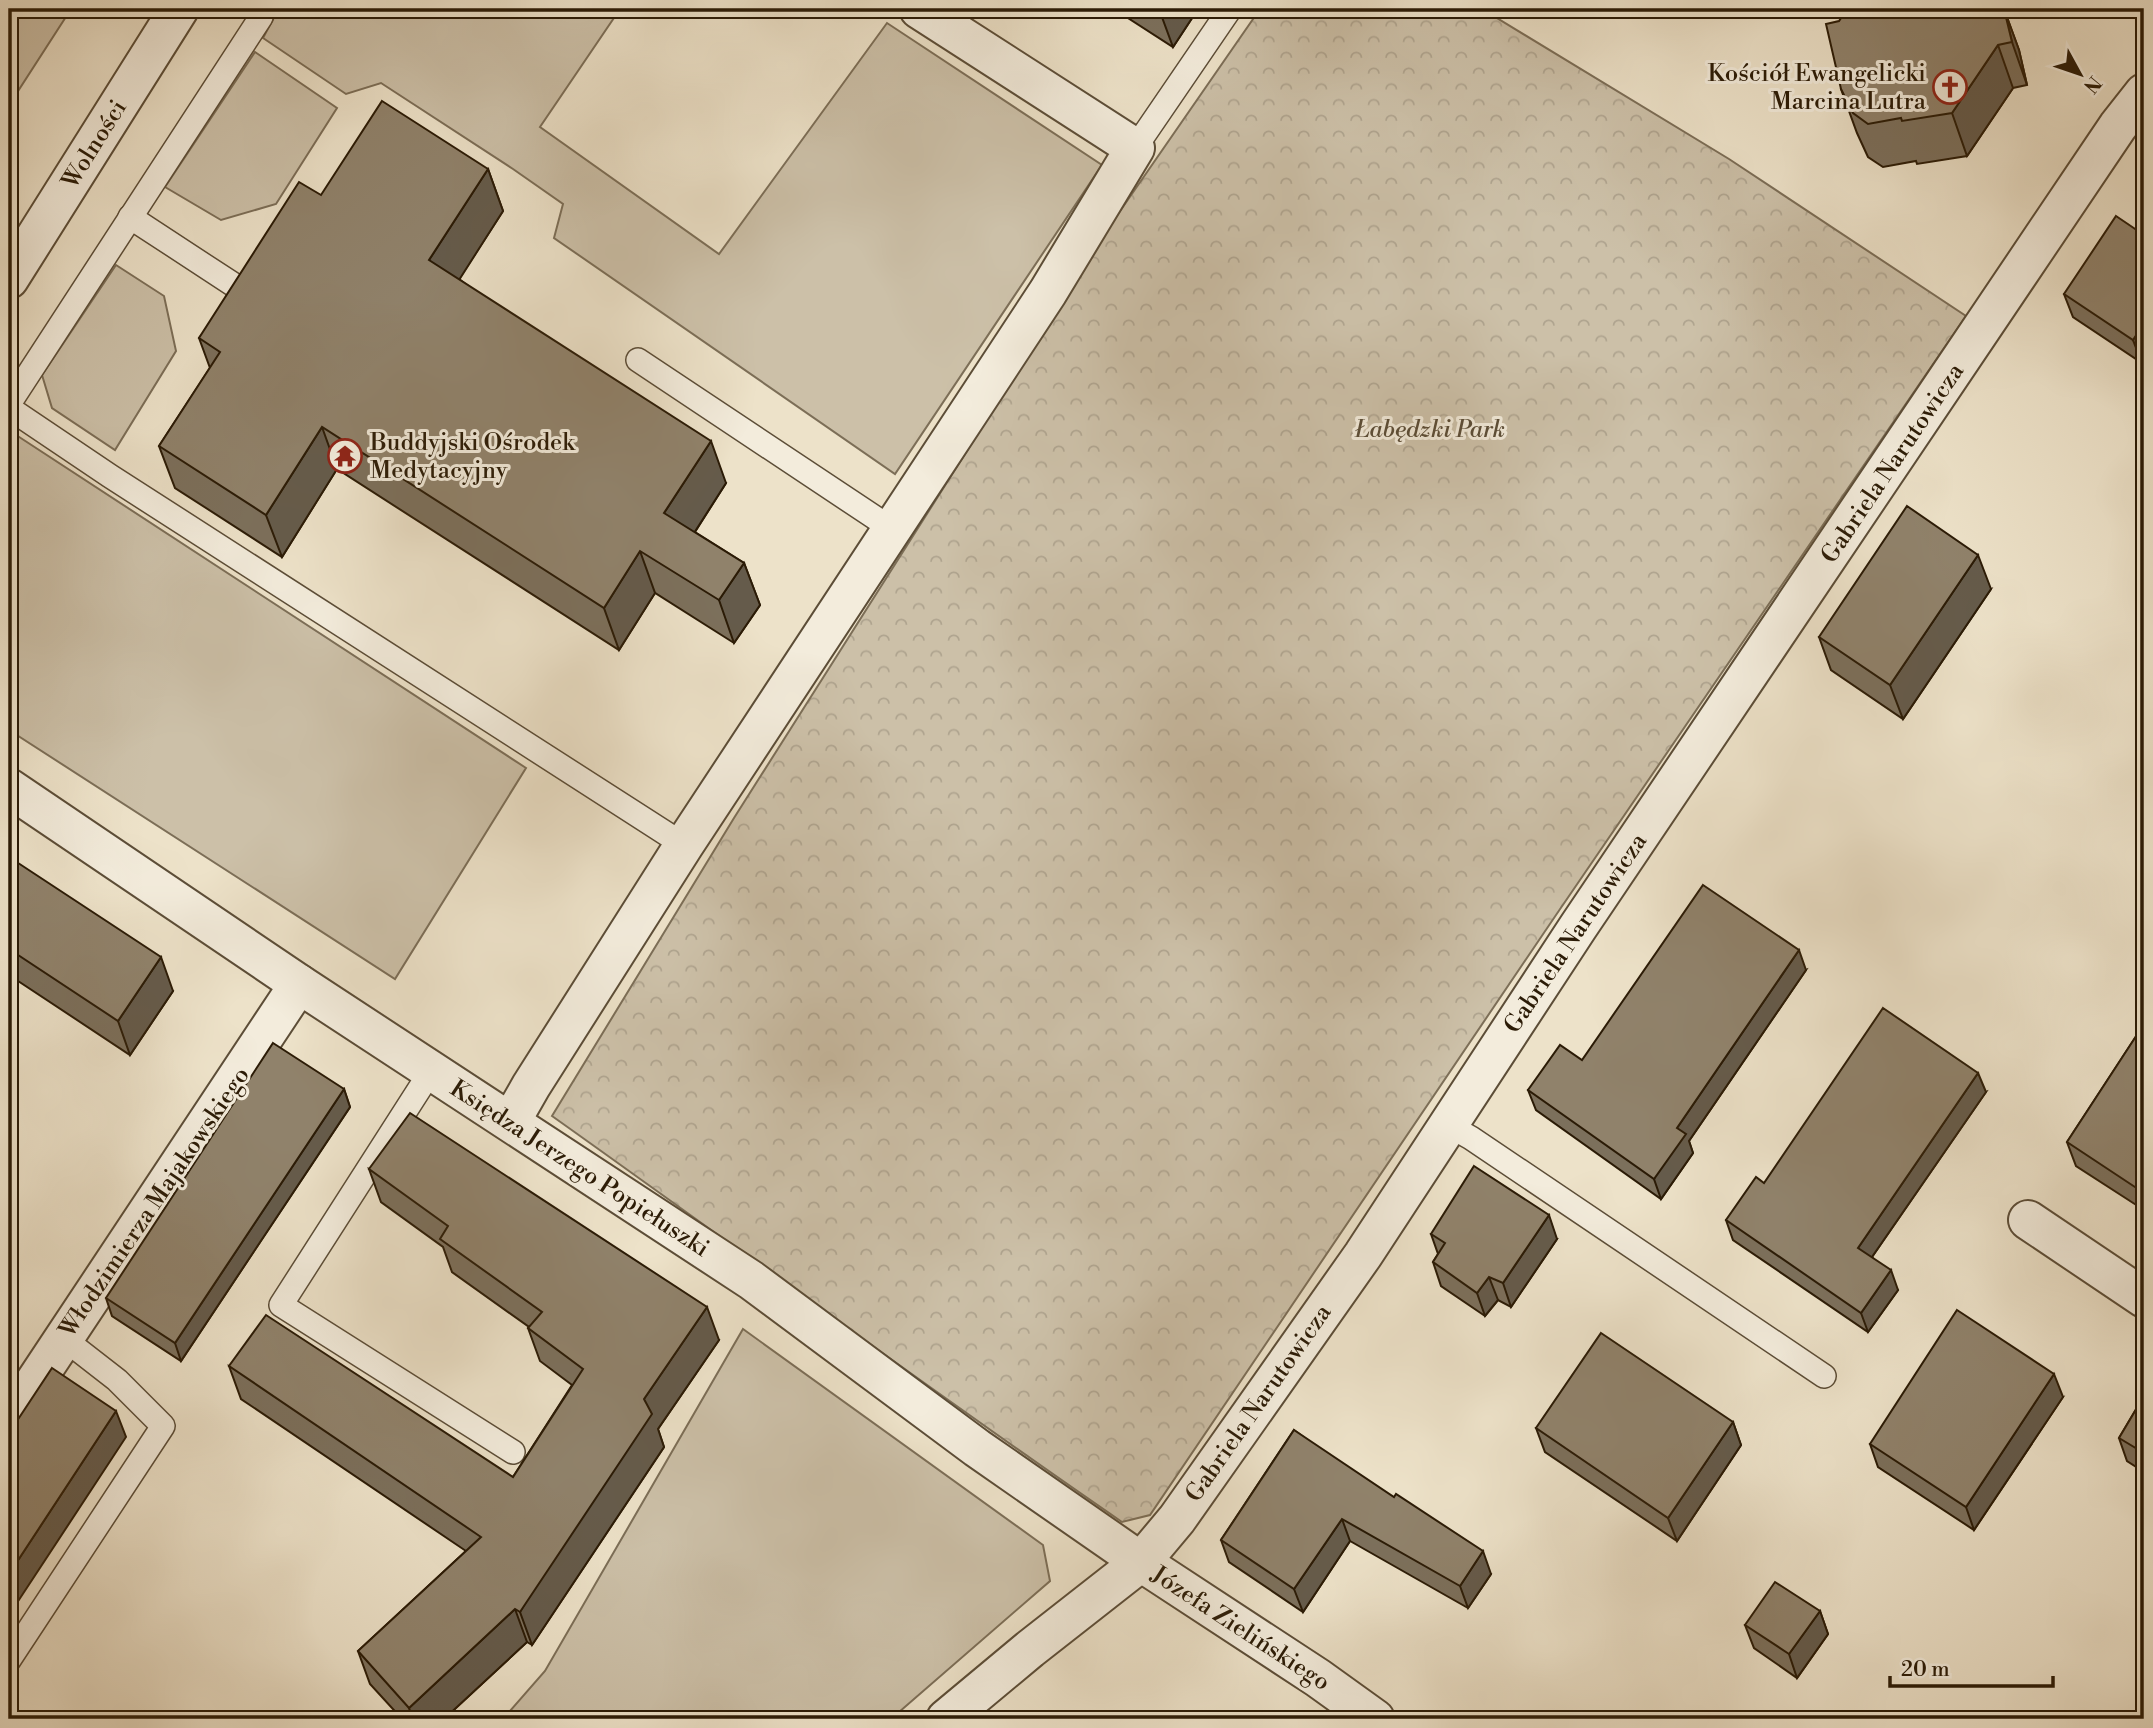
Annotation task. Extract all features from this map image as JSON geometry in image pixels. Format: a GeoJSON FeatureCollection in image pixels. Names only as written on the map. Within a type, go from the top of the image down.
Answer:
{"type":"FeatureCollection","features":[{"type":"Feature","properties":{"kind":"street","name":"Wolności"},"geometry":{"type":"LineString","coordinates":[[9,278],[179,9]]}},
{"type":"Feature","properties":{"kind":"street"},"geometry":{"type":"LineString","coordinates":[[511,1121],[684,845],[1048,292],[1135,148],[919,9]]}},
{"type":"Feature","properties":{"kind":"street","name":"Gabriela Narutowicza"},"geometry":{"type":"LineString","coordinates":[[946,1719],[1141,1562],[1177,1519],[1363,1255],[1593,904],[2118,126],[2144,93]]}},
{"type":"Feature","properties":{"kind":"street","name":"Księdza Jerzego Popiełuszki"},"geometry":{"type":"LineString","coordinates":[[9,788],[299,984],[751,1280],[977,1448],[1141,1562]]}},
{"type":"Feature","properties":{"kind":"street","name":"Włodzimierza Majakowskiego"},"geometry":{"type":"LineString","coordinates":[[9,1421],[299,984]]}},
{"type":"Feature","properties":{"kind":"street"},"geometry":{"type":"LineString","coordinates":[[2028,1220],[2144,1298]]}},
{"type":"Feature","properties":{"kind":"street","name":"Józefa Zielińskiego"},"geometry":{"type":"LineString","coordinates":[[1141,1562],[1318,1678],[1375,1719]]}},
{"type":"Feature","properties":{"kind":"lane"},"geometry":{"type":"LineString","coordinates":[[1135,148],[1230,9]]}},
{"type":"Feature","properties":{"kind":"lane"},"geometry":{"type":"LineString","coordinates":[[261,17],[9,406],[132,491],[684,845]]}},
{"type":"Feature","properties":{"kind":"lane"},"geometry":{"type":"LineString","coordinates":[[130,218],[234,285]]}},
{"type":"Feature","properties":{"kind":"lane"},"geometry":{"type":"LineString","coordinates":[[638,360],[892,529]]}},
{"type":"Feature","properties":{"kind":"lane"},"geometry":{"type":"LineString","coordinates":[[431,1071],[281,1305],[513,1452]]}},
{"type":"Feature","properties":{"kind":"lane"},"geometry":{"type":"LineString","coordinates":[[1448,1125],[1824,1376]]}},
{"type":"Feature","properties":{"kind":"lane"},"geometry":{"type":"LineString","coordinates":[[9,1660],[163,1426],[117,1380],[63,1338]]}},
{"type":"Feature","properties":{"kind":"green space"},"geometry":{"type":"Polygon","coordinates":[[[9,9],[71,9],[9,105],[9,9]]]}},
{"type":"Feature","properties":{"kind":"green space"},"geometry":{"type":"Polygon","coordinates":[[[276,9],[620,9],[540,127],[719,254],[887,23],[1102,165],[895,474],[554,238],[563,204],[513,169],[381,83],[346,94],[263,38],[278,10],[276,9]]]}},
{"type":"Feature","properties":{"kind":"green space","name":"Łabędzki Park"},"geometry":{"type":"Polygon","coordinates":[[[1260,9],[1482,9],[1729,159],[1966,316],[1150,1515],[1122,1522],[552,1116],[734,818],[1109,227],[1260,9]]]}},
{"type":"Feature","properties":{"kind":"green space"},"geometry":{"type":"Polygon","coordinates":[[[255,52],[337,108],[276,204],[221,220],[165,187],[255,52]]]}},
{"type":"Feature","properties":{"kind":"green space"},"geometry":{"type":"Polygon","coordinates":[[[116,265],[164,296],[176,351],[115,450],[52,408],[42,375],[116,265]]]}},
{"type":"Feature","properties":{"kind":"green space"},"geometry":{"type":"Polygon","coordinates":[[[10,431],[526,768],[395,979],[9,730],[10,431]]]}},
{"type":"Feature","properties":{"kind":"green space"},"geometry":{"type":"Polygon","coordinates":[[[743,1329],[1043,1545],[1050,1581],[891,1719],[503,1719],[545,1671],[743,1329]]]}},
{"type":"Feature","properties":{"kind":"building","name":"Kościół Ewangelicki Marcina Lutra"},"geometry":{"type":"Polygon","coordinates":[[[1847,9],[2004,9],[2012,42],[1998,45],[1952,113],[1868,124],[1853,113],[1841,89],[1826,24],[1839,21],[1847,9]]]}},
{"type":"Feature","properties":{"kind":"building"},"geometry":{"type":"Polygon","coordinates":[[[382,101],[488,169],[429,260],[711,441],[664,513],[744,563],[719,600],[640,551],[604,608],[322,427],[266,515],[159,446],[220,352],[199,338],[299,182],[321,195],[382,101]]]}},
{"type":"Feature","properties":{"kind":"building"},"geometry":{"type":"Polygon","coordinates":[[[2116,216],[2144,235],[2144,323],[2133,340],[2064,294],[2116,216]]]}},
{"type":"Feature","properties":{"kind":"building"},"geometry":{"type":"Polygon","coordinates":[[[1907,506],[1978,555],[1890,685],[1819,637],[1907,506]]]}},
{"type":"Feature","properties":{"kind":"building"},"geometry":{"type":"Polygon","coordinates":[[[9,857],[161,957],[118,1021],[9,949],[9,857]]]}},
{"type":"Feature","properties":{"kind":"building"},"geometry":{"type":"Polygon","coordinates":[[[1703,885],[1799,950],[1677,1128],[1686,1134],[1654,1179],[1528,1090],[1560,1045],[1582,1060],[1703,885]]]}},
{"type":"Feature","properties":{"kind":"building"},"geometry":{"type":"Polygon","coordinates":[[[1883,1008],[1978,1073],[1858,1248],[1891,1270],[1861,1313],[1726,1220],[1756,1177],[1764,1183],[1883,1008]]]}},
{"type":"Feature","properties":{"kind":"building"},"geometry":{"type":"Polygon","coordinates":[[[2144,1024],[2144,1193],[2067,1142],[2144,1024]]]}},
{"type":"Feature","properties":{"kind":"building"},"geometry":{"type":"Polygon","coordinates":[[[273,1043],[344,1089],[175,1343],[106,1298],[273,1043]]]}},
{"type":"Feature","properties":{"kind":"building"},"geometry":{"type":"Polygon","coordinates":[[[410,1113],[707,1307],[644,1399],[652,1414],[520,1612],[515,1609],[409,1708],[358,1651],[481,1537],[229,1366],[266,1315],[513,1477],[583,1369],[528,1328],[542,1312],[440,1239],[448,1226],[369,1169],[410,1113]]]}},
{"type":"Feature","properties":{"kind":"building"},"geometry":{"type":"Polygon","coordinates":[[[1474,1166],[1549,1215],[1503,1283],[1489,1277],[1477,1293],[1433,1262],[1445,1243],[1431,1234],[1474,1166]]]}},
{"type":"Feature","properties":{"kind":"building"},"geometry":{"type":"Polygon","coordinates":[[[1957,1310],[2054,1374],[1966,1507],[1870,1444],[1957,1310]]]}},
{"type":"Feature","properties":{"kind":"building"},"geometry":{"type":"Polygon","coordinates":[[[1601,1333],[1733,1422],[1668,1518],[1536,1428],[1601,1333]]]}},
{"type":"Feature","properties":{"kind":"building"},"geometry":{"type":"Polygon","coordinates":[[[52,1368],[116,1411],[9,1574],[9,1433],[52,1368]]]}},
{"type":"Feature","properties":{"kind":"building"},"geometry":{"type":"Polygon","coordinates":[[[2144,1396],[2144,1453],[2119,1438],[2144,1396]]]}},
{"type":"Feature","properties":{"kind":"building"},"geometry":{"type":"Polygon","coordinates":[[[1294,1430],[1394,1497],[1396,1494],[1483,1551],[1460,1586],[1342,1519],[1294,1589],[1221,1540],[1294,1430]]]}},
{"type":"Feature","properties":{"kind":"building"},"geometry":{"type":"Polygon","coordinates":[[[1775,1582],[1820,1611],[1789,1654],[1745,1625],[1775,1582]]]}},
{"type":"Feature","properties":{"kind":"place","name":"Kościół Ewangelicki Marcina Lutra"},"geometry":{"type":"Point","coordinates":[1950,87]}},
{"type":"Feature","properties":{"kind":"place","name":"Buddyjski Ośrodek Medytacyjny"},"geometry":{"type":"Point","coordinates":[345,456]}}]}
